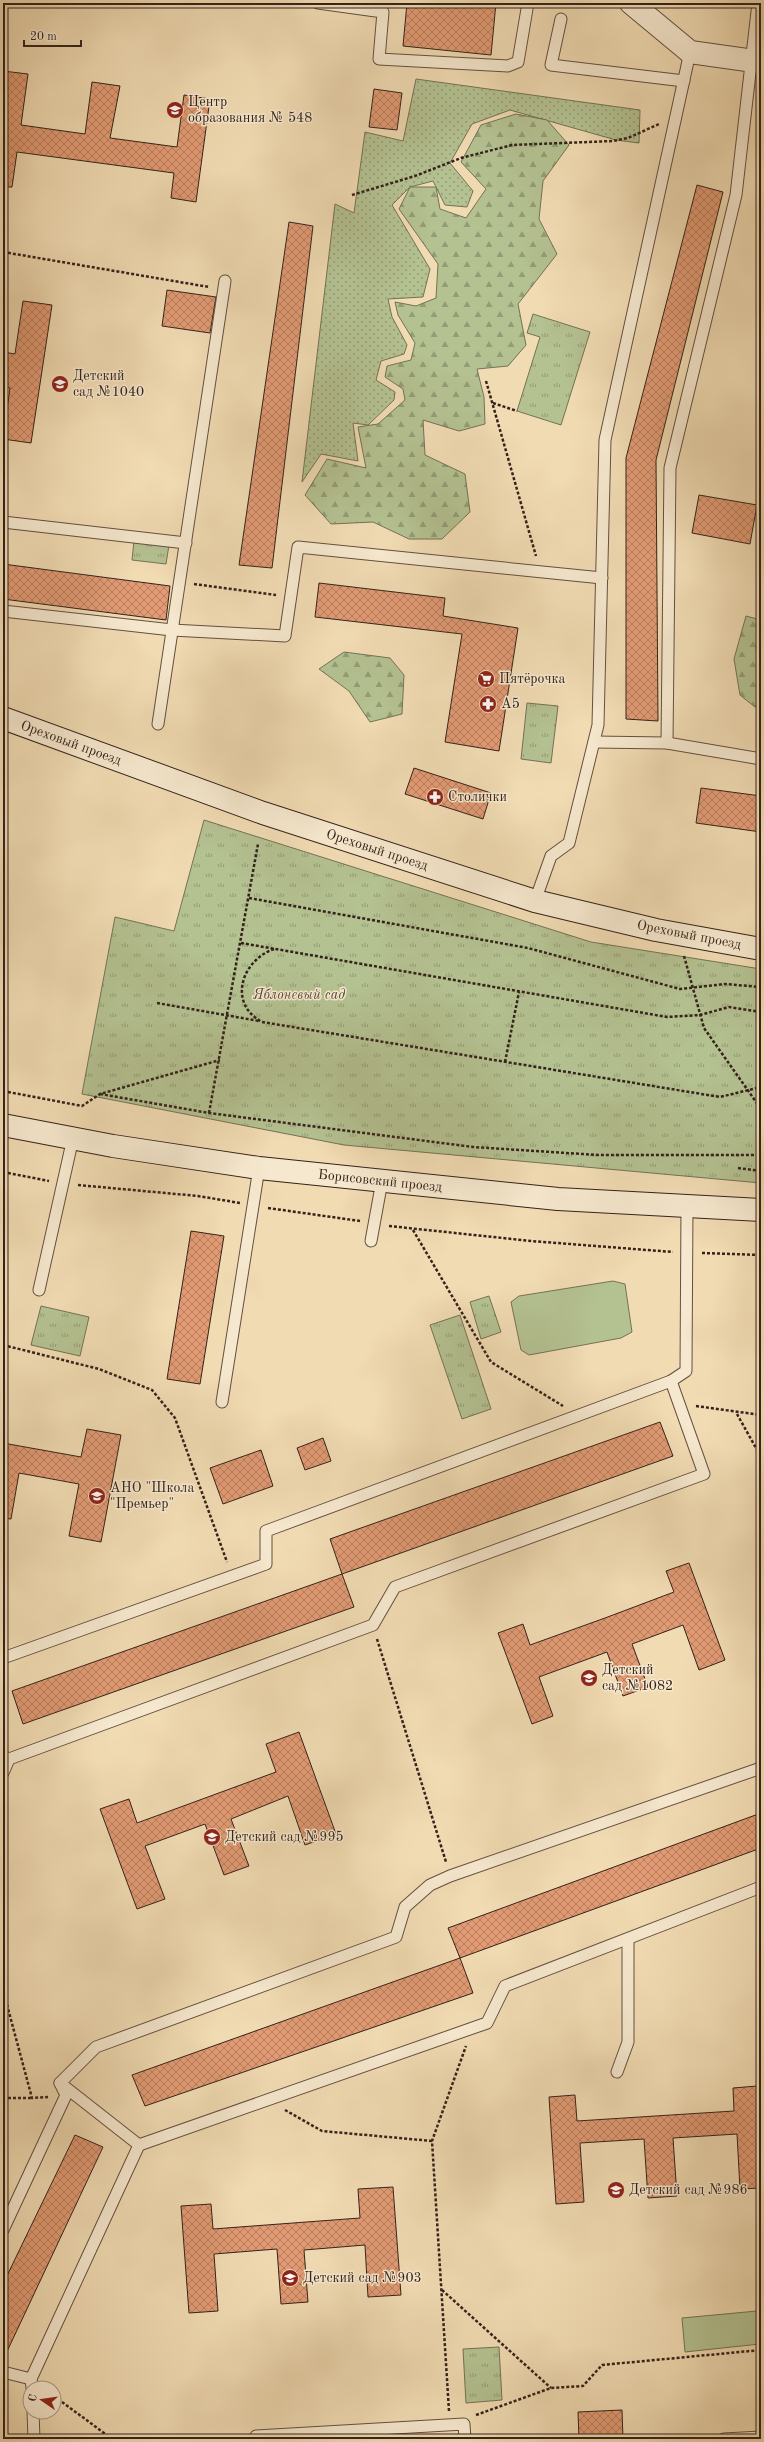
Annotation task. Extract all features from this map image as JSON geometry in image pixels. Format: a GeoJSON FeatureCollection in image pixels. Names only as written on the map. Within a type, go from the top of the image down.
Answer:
{"type":"FeatureCollection","features":[{"type":"Feature","properties":{"kind":"street"},"geometry":{"type":"LineString","coordinates":[[631,3],[690,52],[756,62]]}},
{"type":"Feature","properties":{"kind":"street","name":"Ореховый проезд"},"geometry":{"type":"LineString","coordinates":[[3,718],[263,813],[535,901],[656,930],[761,949]]}},
{"type":"Feature","properties":{"kind":"street","name":"Борисовский проезд"},"geometry":{"type":"LineString","coordinates":[[3,1125],[73,1138],[259,1168],[558,1199],[761,1210]]}},
{"type":"Feature","properties":{"kind":"lane"},"geometry":{"type":"LineString","coordinates":[[318,3],[383,12],[379,59],[508,66],[518,62],[528,3]]}},
{"type":"Feature","properties":{"kind":"lane"},"geometry":{"type":"LineString","coordinates":[[667,743],[670,468],[736,195],[756,62],[758,3]]}},
{"type":"Feature","properties":{"kind":"lane"},"geometry":{"type":"LineString","coordinates":[[561,19],[551,65],[684,81]]}},
{"type":"Feature","properties":{"kind":"lane"},"geometry":{"type":"LineString","coordinates":[[535,901],[551,856],[569,843],[598,725],[605,440],[690,52]]}},
{"type":"Feature","properties":{"kind":"lane"},"geometry":{"type":"LineString","coordinates":[[158,724],[224,285]]}},
{"type":"Feature","properties":{"kind":"lane"},"geometry":{"type":"LineString","coordinates":[[3,522],[186,543]]}},
{"type":"Feature","properties":{"kind":"lane"},"geometry":{"type":"LineString","coordinates":[[3,611],[172,630],[285,636],[298,548],[602,578]]}},
{"type":"Feature","properties":{"kind":"lane"},"geometry":{"type":"LineString","coordinates":[[594,742],[667,743],[761,759]]}},
{"type":"Feature","properties":{"kind":"lane"},"geometry":{"type":"LineString","coordinates":[[39,1290],[73,1138]]}},
{"type":"Feature","properties":{"kind":"lane"},"geometry":{"type":"LineString","coordinates":[[222,1402],[259,1168]]}},
{"type":"Feature","properties":{"kind":"lane"},"geometry":{"type":"LineString","coordinates":[[371,1241],[382,1181]]}},
{"type":"Feature","properties":{"kind":"lane"},"geometry":{"type":"LineString","coordinates":[[3,1658],[266,1564],[266,1531],[671,1381],[686,1371],[687,1206]]}},
{"type":"Feature","properties":{"kind":"lane"},"geometry":{"type":"LineString","coordinates":[[3,1773],[6,1758],[373,1625],[395,1587],[704,1474],[671,1381]]}},
{"type":"Feature","properties":{"kind":"lane"},"geometry":{"type":"LineString","coordinates":[[60,2083],[96,2047],[396,1937],[405,1907],[430,1885],[450,1876],[761,1768]]}},
{"type":"Feature","properties":{"kind":"lane"},"geometry":{"type":"LineString","coordinates":[[32,2380],[139,2145],[487,2023],[505,1986],[761,1887]]}},
{"type":"Feature","properties":{"kind":"lane"},"geometry":{"type":"LineString","coordinates":[[617,2072],[628,2042],[628,1939]]}},
{"type":"Feature","properties":{"kind":"lane"},"geometry":{"type":"LineString","coordinates":[[3,2230],[66,2096],[60,2083]]}},
{"type":"Feature","properties":{"kind":"lane"},"geometry":{"type":"LineString","coordinates":[[60,2083],[139,2145]]}},
{"type":"Feature","properties":{"kind":"lane"},"geometry":{"type":"LineString","coordinates":[[3,2372],[23,2380]]}},
{"type":"Feature","properties":{"kind":"lane"},"geometry":{"type":"LineString","coordinates":[[33,2420],[34,2439]]}},
{"type":"Feature","properties":{"kind":"lane"},"geometry":{"type":"LineString","coordinates":[[256,2438],[330,2435],[464,2424],[465,2439]]}},
{"type":"Feature","properties":{"kind":"lane"},"geometry":{"type":"LineString","coordinates":[[724,2439],[761,2437]]}},
{"type":"Feature","properties":{"kind":"path"},"geometry":{"type":"LineString","coordinates":[[352,195],[415,176],[461,158],[512,145],[628,138],[649,130],[676,113]]}},
{"type":"Feature","properties":{"kind":"path"},"geometry":{"type":"LineString","coordinates":[[3,252],[224,285]]}},
{"type":"Feature","properties":{"kind":"path"},"geometry":{"type":"LineString","coordinates":[[486,381],[540,572]]}},
{"type":"Feature","properties":{"kind":"path"},"geometry":{"type":"LineString","coordinates":[[493,403],[517,411]]}},
{"type":"Feature","properties":{"kind":"path"},"geometry":{"type":"LineString","coordinates":[[180,582],[291,597]]}},
{"type":"Feature","properties":{"kind":"path"},"geometry":{"type":"LineString","coordinates":[[209,1113],[220,1060],[258,844]]}},
{"type":"Feature","properties":{"kind":"path"},"geometry":{"type":"LineString","coordinates":[[249,898],[528,948],[680,988],[725,984],[761,988]]}},
{"type":"Feature","properties":{"kind":"path"},"geometry":{"type":"LineString","coordinates":[[241,943],[668,1017],[700,1015],[729,1007],[761,1012]]}},
{"type":"Feature","properties":{"kind":"path"},"geometry":{"type":"LineString","coordinates":[[262,1022],[248,1010],[242,991],[243,981],[246,972],[257,957],[274,949]]}},
{"type":"Feature","properties":{"kind":"path"},"geometry":{"type":"LineString","coordinates":[[683,952],[704,1028],[761,1109]]}},
{"type":"Feature","properties":{"kind":"path"},"geometry":{"type":"LineString","coordinates":[[505,1062],[519,992]]}},
{"type":"Feature","properties":{"kind":"path"},"geometry":{"type":"LineString","coordinates":[[157,1003],[262,1022],[720,1097],[747,1089],[761,1087]]}},
{"type":"Feature","properties":{"kind":"path"},"geometry":{"type":"LineString","coordinates":[[3,1091],[82,1106],[100,1094],[220,1060]]}},
{"type":"Feature","properties":{"kind":"path"},"geometry":{"type":"LineString","coordinates":[[100,1094],[209,1113],[473,1147],[598,1154],[761,1155]]}},
{"type":"Feature","properties":{"kind":"path"},"geometry":{"type":"LineString","coordinates":[[738,1168],[761,1171]]}},
{"type":"Feature","properties":{"kind":"path"},"geometry":{"type":"LineString","coordinates":[[412,1230],[491,1362],[579,1416]]}},
{"type":"Feature","properties":{"kind":"path"},"geometry":{"type":"LineString","coordinates":[[3,1345],[99,1369],[152,1390],[175,1418],[232,1576]]}},
{"type":"Feature","properties":{"kind":"path"},"geometry":{"type":"LineString","coordinates":[[680,1404],[737,1413],[761,1415]]}},
{"type":"Feature","properties":{"kind":"path"},"geometry":{"type":"LineString","coordinates":[[737,1413],[761,1457]]}},
{"type":"Feature","properties":{"kind":"path"},"geometry":{"type":"LineString","coordinates":[[373,1625],[450,1876]]}},
{"type":"Feature","properties":{"kind":"path"},"geometry":{"type":"LineString","coordinates":[[3,1990],[32,2098]]}},
{"type":"Feature","properties":{"kind":"path"},"geometry":{"type":"LineString","coordinates":[[472,2028],[432,2142],[450,2425],[551,2388],[583,2386],[602,2365],[761,2350]]}},
{"type":"Feature","properties":{"kind":"path"},"geometry":{"type":"LineString","coordinates":[[3,2098],[66,2096]]}},
{"type":"Feature","properties":{"kind":"path"},"geometry":{"type":"LineString","coordinates":[[268,2100],[322,2131],[432,2142]]}},
{"type":"Feature","properties":{"kind":"path"},"geometry":{"type":"LineString","coordinates":[[442,2290],[551,2388]]}},
{"type":"Feature","properties":{"kind":"path"},"geometry":{"type":"LineString","coordinates":[[62,2402],[112,2439]]}},
{"type":"Feature","properties":{"kind":"path"},"geometry":{"type":"LineString","coordinates":[[108,2436],[256,2438]]}},
{"type":"Feature","properties":{"kind":"green space"},"geometry":{"type":"Polygon","coordinates":[[[416,79],[640,110],[639,143],[616,140],[510,110],[472,124],[450,163],[473,191],[467,207],[445,205],[433,181],[410,187],[392,205],[430,269],[423,297],[388,299],[392,317],[407,345],[404,354],[381,361],[376,380],[395,392],[394,400],[368,425],[353,423],[358,461],[321,454],[302,482],[335,204],[354,213],[365,132],[403,141],[416,79]]]}},
{"type":"Feature","properties":{"kind":"green space"},"geometry":{"type":"Polygon","coordinates":[[[516,114],[547,120],[569,145],[543,181],[539,219],[557,254],[518,304],[526,345],[508,366],[477,369],[484,397],[485,424],[459,431],[423,420],[425,455],[465,474],[470,512],[442,539],[409,539],[373,522],[331,524],[305,495],[327,459],[366,468],[358,427],[378,424],[405,400],[403,389],[385,377],[387,366],[411,360],[415,343],[398,315],[395,302],[416,306],[436,298],[438,264],[399,209],[410,187],[436,187],[440,209],[466,218],[486,189],[461,162],[481,125],[516,114]]]}},
{"type":"Feature","properties":{"kind":"green space"},"geometry":{"type":"Polygon","coordinates":[[[533,314],[590,332],[561,425],[517,411],[540,337],[527,333],[533,314]]]}},
{"type":"Feature","properties":{"kind":"green space"},"geometry":{"type":"Polygon","coordinates":[[[134,541],[169,545],[166,564],[132,560],[134,541]]]}},
{"type":"Feature","properties":{"kind":"green space"},"geometry":{"type":"Polygon","coordinates":[[[746,616],[761,620],[761,633],[756,647],[759,675],[761,676],[761,706],[755,707],[740,695],[734,659],[746,616]]]}},
{"type":"Feature","properties":{"kind":"green space"},"geometry":{"type":"Polygon","coordinates":[[[344,652],[390,658],[404,675],[402,714],[370,722],[349,691],[319,669],[344,652]]]}},
{"type":"Feature","properties":{"kind":"green space"},"geometry":{"type":"Polygon","coordinates":[[[527,703],[558,706],[551,763],[521,759],[527,703]]]}},
{"type":"Feature","properties":{"kind":"green space","name":"Яблоневый сад"},"geometry":{"type":"Polygon","coordinates":[[[204,820],[591,942],[761,969],[761,1183],[344,1145],[82,1094],[115,917],[174,931],[204,820]]]}},
{"type":"Feature","properties":{"kind":"green space"},"geometry":{"type":"Polygon","coordinates":[[[613,1281],[625,1284],[632,1332],[621,1338],[529,1355],[521,1350],[511,1302],[519,1296],[613,1281]]]}},
{"type":"Feature","properties":{"kind":"green space"},"geometry":{"type":"Polygon","coordinates":[[[489,1296],[501,1332],[481,1339],[470,1302],[489,1296]]]}},
{"type":"Feature","properties":{"kind":"green space"},"geometry":{"type":"Polygon","coordinates":[[[41,1306],[89,1317],[80,1356],[31,1345],[41,1306]]]}},
{"type":"Feature","properties":{"kind":"green space"},"geometry":{"type":"Polygon","coordinates":[[[460,1315],[491,1409],[462,1419],[430,1325],[460,1315]]]}},
{"type":"Feature","properties":{"kind":"green space"},"geometry":{"type":"Polygon","coordinates":[[[757,2311],[760,2344],[685,2352],[682,2318],[757,2311]]]}},
{"type":"Feature","properties":{"kind":"green space"},"geometry":{"type":"Polygon","coordinates":[[[499,2347],[502,2400],[466,2403],[463,2349],[499,2347]]]}},
{"type":"Feature","properties":{"kind":"building"},"geometry":{"type":"Polygon","coordinates":[[[407,3],[496,3],[491,55],[403,46],[407,3]]]}},
{"type":"Feature","properties":{"kind":"building"},"geometry":{"type":"Polygon","coordinates":[[[3,71],[28,74],[21,125],[85,134],[92,82],[120,86],[110,138],[177,147],[184,95],[210,99],[196,202],[171,198],[174,173],[17,152],[12,187],[3,187],[3,71]]]}},
{"type":"Feature","properties":{"kind":"building"},"geometry":{"type":"Polygon","coordinates":[[[374,89],[402,93],[397,130],[369,127],[374,89]]]}},
{"type":"Feature","properties":{"kind":"building"},"geometry":{"type":"Polygon","coordinates":[[[697,185],[723,192],[656,460],[658,721],[626,719],[626,458],[697,185]]]}},
{"type":"Feature","properties":{"kind":"building"},"geometry":{"type":"Polygon","coordinates":[[[289,222],[313,226],[272,568],[239,565],[289,222]]]}},
{"type":"Feature","properties":{"kind":"building"},"geometry":{"type":"Polygon","coordinates":[[[167,290],[216,297],[210,333],[162,326],[167,290]]]}},
{"type":"Feature","properties":{"kind":"building"},"geometry":{"type":"Polygon","coordinates":[[[23,301],[52,305],[31,443],[3,439],[10,388],[3,386],[3,352],[15,354],[23,301]]]}},
{"type":"Feature","properties":{"kind":"building"},"geometry":{"type":"Polygon","coordinates":[[[699,495],[757,505],[750,544],[692,533],[699,495]]]}},
{"type":"Feature","properties":{"kind":"building"},"geometry":{"type":"Polygon","coordinates":[[[3,564],[170,586],[166,620],[3,599],[3,564]]]}},
{"type":"Feature","properties":{"kind":"building"},"geometry":{"type":"Polygon","coordinates":[[[319,583],[445,598],[443,616],[518,628],[499,751],[445,742],[462,634],[315,617],[319,583]]]}},
{"type":"Feature","properties":{"kind":"building"},"geometry":{"type":"Polygon","coordinates":[[[414,768],[491,793],[483,819],[405,794],[414,768]]]}},
{"type":"Feature","properties":{"kind":"building"},"geometry":{"type":"Polygon","coordinates":[[[701,788],[761,796],[761,832],[696,823],[701,788]]]}},
{"type":"Feature","properties":{"kind":"building"},"geometry":{"type":"Polygon","coordinates":[[[191,1231],[224,1236],[200,1384],[167,1379],[191,1231]]]}},
{"type":"Feature","properties":{"kind":"building"},"geometry":{"type":"Polygon","coordinates":[[[660,1422],[673,1456],[342,1574],[330,1539],[660,1422]]]}},
{"type":"Feature","properties":{"kind":"building"},"geometry":{"type":"Polygon","coordinates":[[[87,1429],[121,1435],[101,1542],[69,1536],[79,1484],[19,1473],[11,1519],[3,1518],[3,1443],[81,1457],[87,1429]]]}},
{"type":"Feature","properties":{"kind":"building"},"geometry":{"type":"Polygon","coordinates":[[[323,1438],[331,1461],[305,1470],[297,1448],[323,1438]]]}},
{"type":"Feature","properties":{"kind":"building"},"geometry":{"type":"Polygon","coordinates":[[[261,1450],[273,1486],[223,1504],[210,1468],[261,1450]]]}},
{"type":"Feature","properties":{"kind":"building"},"geometry":{"type":"Polygon","coordinates":[[[689,1563],[725,1660],[699,1670],[683,1625],[632,1644],[648,1687],[623,1696],[607,1652],[539,1677],[553,1716],[532,1724],[498,1633],[523,1624],[530,1645],[605,1618],[674,1592],[666,1571],[689,1563]]]}},
{"type":"Feature","properties":{"kind":"building"},"geometry":{"type":"Polygon","coordinates":[[[342,1574],[354,1607],[23,1724],[12,1691],[342,1574]]]}},
{"type":"Feature","properties":{"kind":"building"},"geometry":{"type":"Polygon","coordinates":[[[299,1732],[336,1834],[305,1845],[288,1796],[231,1819],[249,1866],[224,1875],[205,1824],[145,1846],[165,1899],[137,1909],[100,1809],[129,1799],[137,1823],[276,1772],[266,1744],[299,1732]]]}},
{"type":"Feature","properties":{"kind":"building"},"geometry":{"type":"Polygon","coordinates":[[[761,1813],[761,1848],[460,1958],[448,1928],[761,1813]]]}},
{"type":"Feature","properties":{"kind":"building"},"geometry":{"type":"Polygon","coordinates":[[[460,1958],[473,1993],[145,2106],[132,2075],[460,1958]]]}},
{"type":"Feature","properties":{"kind":"building"},"geometry":{"type":"Polygon","coordinates":[[[757,2086],[761,2188],[740,2189],[737,2134],[673,2138],[677,2196],[648,2198],[644,2139],[580,2143],[584,2202],[556,2204],[549,2097],[575,2095],[577,2121],[734,2111],[733,2088],[757,2086]]]}},
{"type":"Feature","properties":{"kind":"building"},"geometry":{"type":"Polygon","coordinates":[[[75,2135],[103,2147],[3,2360],[3,2284],[75,2135]]]}},
{"type":"Feature","properties":{"kind":"building"},"geometry":{"type":"Polygon","coordinates":[[[393,2187],[401,2295],[368,2297],[365,2245],[304,2250],[308,2302],[281,2304],[277,2249],[214,2254],[218,2311],[189,2313],[181,2206],[211,2204],[213,2229],[360,2218],[358,2189],[393,2187]]]}},
{"type":"Feature","properties":{"kind":"building"},"geometry":{"type":"Polygon","coordinates":[[[622,2410],[623,2439],[579,2439],[578,2412],[622,2410]]]}},
{"type":"Feature","properties":{"kind":"place","name":"Центр образования № 548"},"geometry":{"type":"Point","coordinates":[175,110]}},
{"type":"Feature","properties":{"kind":"place","name":"Детский сад №1040"},"geometry":{"type":"Point","coordinates":[60,384]}},
{"type":"Feature","properties":{"kind":"place","name":"Пятёрочка"},"geometry":{"type":"Point","coordinates":[486,679]}},
{"type":"Feature","properties":{"kind":"place","name":"А5"},"geometry":{"type":"Point","coordinates":[488,704]}},
{"type":"Feature","properties":{"kind":"place","name":"Столички"},"geometry":{"type":"Point","coordinates":[435,797]}},
{"type":"Feature","properties":{"kind":"place","name":"АНО \"Школа \"Премьер\""},"geometry":{"type":"Point","coordinates":[97,1496]}},
{"type":"Feature","properties":{"kind":"place","name":"Детский сад №1082"},"geometry":{"type":"Point","coordinates":[589,1678]}},
{"type":"Feature","properties":{"kind":"place","name":"Детский сад №995"},"geometry":{"type":"Point","coordinates":[212,1837]}},
{"type":"Feature","properties":{"kind":"place","name":"Детский сад №986"},"geometry":{"type":"Point","coordinates":[616,2190]}},
{"type":"Feature","properties":{"kind":"place","name":"Детский сад №903"},"geometry":{"type":"Point","coordinates":[290,2278]}}]}
